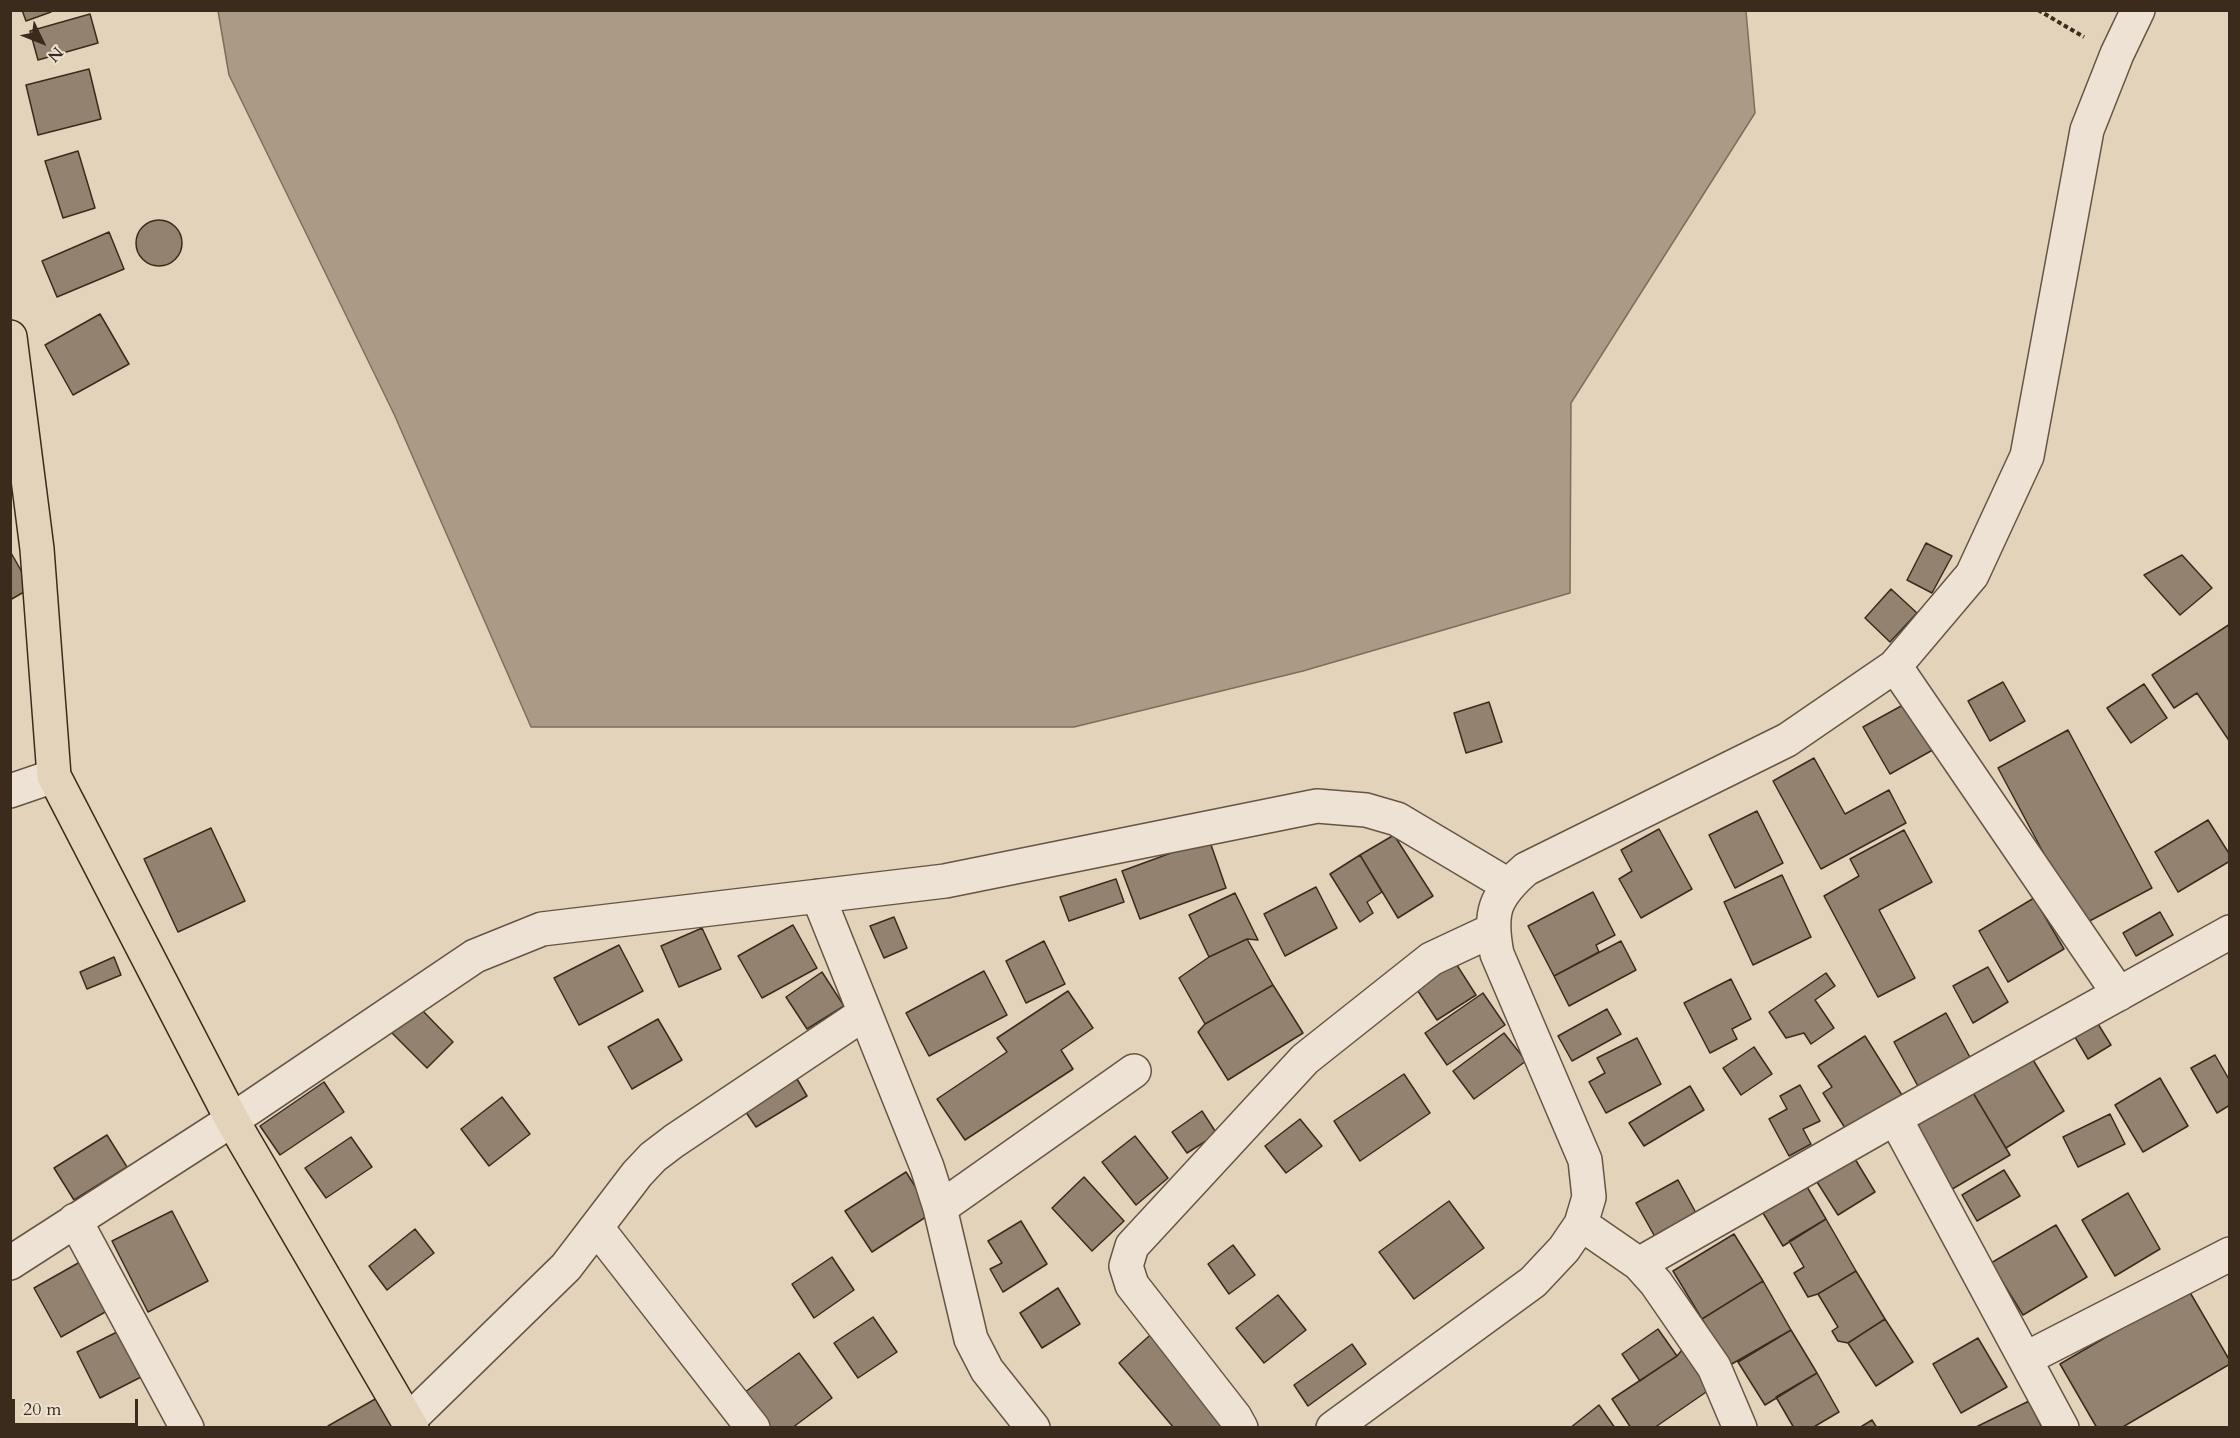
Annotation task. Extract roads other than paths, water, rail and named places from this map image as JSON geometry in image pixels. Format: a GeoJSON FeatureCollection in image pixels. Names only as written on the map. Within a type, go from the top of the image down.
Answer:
{"type":"FeatureCollection","features":[{"type":"Feature","properties":{"kind":"main road"},"geometry":{"type":"LineString","coordinates":[[10,337],[16,430],[37,549],[54,776],[232,1120],[410,1424]]}},
{"type":"Feature","properties":{"kind":"street"},"geometry":{"type":"LineString","coordinates":[[1333,1428],[1533,1282],[1564,1249],[1581,1224],[1589,1197],[1585,1160],[1497,954],[1493,930],[1494,908],[1508,885],[1526,868],[1787,740],[1895,666],[1972,575],[2027,456],[2087,130],[2117,54],[2138,10]]}},
{"type":"Feature","properties":{"kind":"street"},"geometry":{"type":"LineString","coordinates":[[1895,666],[2119,994]]}},
{"type":"Feature","properties":{"kind":"street"},"geometry":{"type":"LineString","coordinates":[[10,791],[54,776]]}},
{"type":"Feature","properties":{"kind":"street"},"geometry":{"type":"LineString","coordinates":[[10,1263],[232,1120],[475,956],[542,929],[945,880],[1317,806],[1366,810],[1397,819],[1508,885]]}},
{"type":"Feature","properties":{"kind":"street"},"geometry":{"type":"LineString","coordinates":[[818,896],[927,1167],[940,1208],[971,1339],[987,1370],[1033,1428]]}},
{"type":"Feature","properties":{"kind":"street"},"geometry":{"type":"LineString","coordinates":[[1241,1428],[1235,1417],[1132,1285],[1126,1266],[1132,1246],[1305,1059],[1431,959],[1493,930]]}},
{"type":"Feature","properties":{"kind":"street"},"geometry":{"type":"LineString","coordinates":[[1639,1264],[2229,932]]}},
{"type":"Feature","properties":{"kind":"street"},"geometry":{"type":"LineString","coordinates":[[410,1424],[566,1267],[637,1174],[653,1157],[865,1014]]}},
{"type":"Feature","properties":{"kind":"street"},"geometry":{"type":"LineString","coordinates":[[940,1208],[1134,1071]]}},
{"type":"Feature","properties":{"kind":"street"},"geometry":{"type":"LineString","coordinates":[[1895,1118],[2062,1428]]}},
{"type":"Feature","properties":{"kind":"street"},"geometry":{"type":"LineString","coordinates":[[75,1220],[186,1428]]}},
{"type":"Feature","properties":{"kind":"street"},"geometry":{"type":"LineString","coordinates":[[1581,1224],[1639,1264],[1656,1283],[1714,1367],[1740,1428]]}},
{"type":"Feature","properties":{"kind":"street"},"geometry":{"type":"LineString","coordinates":[[597,1228],[753,1428]]}},
{"type":"Feature","properties":{"kind":"street"},"geometry":{"type":"LineString","coordinates":[[2025,1359],[2229,1254]]}}]}
